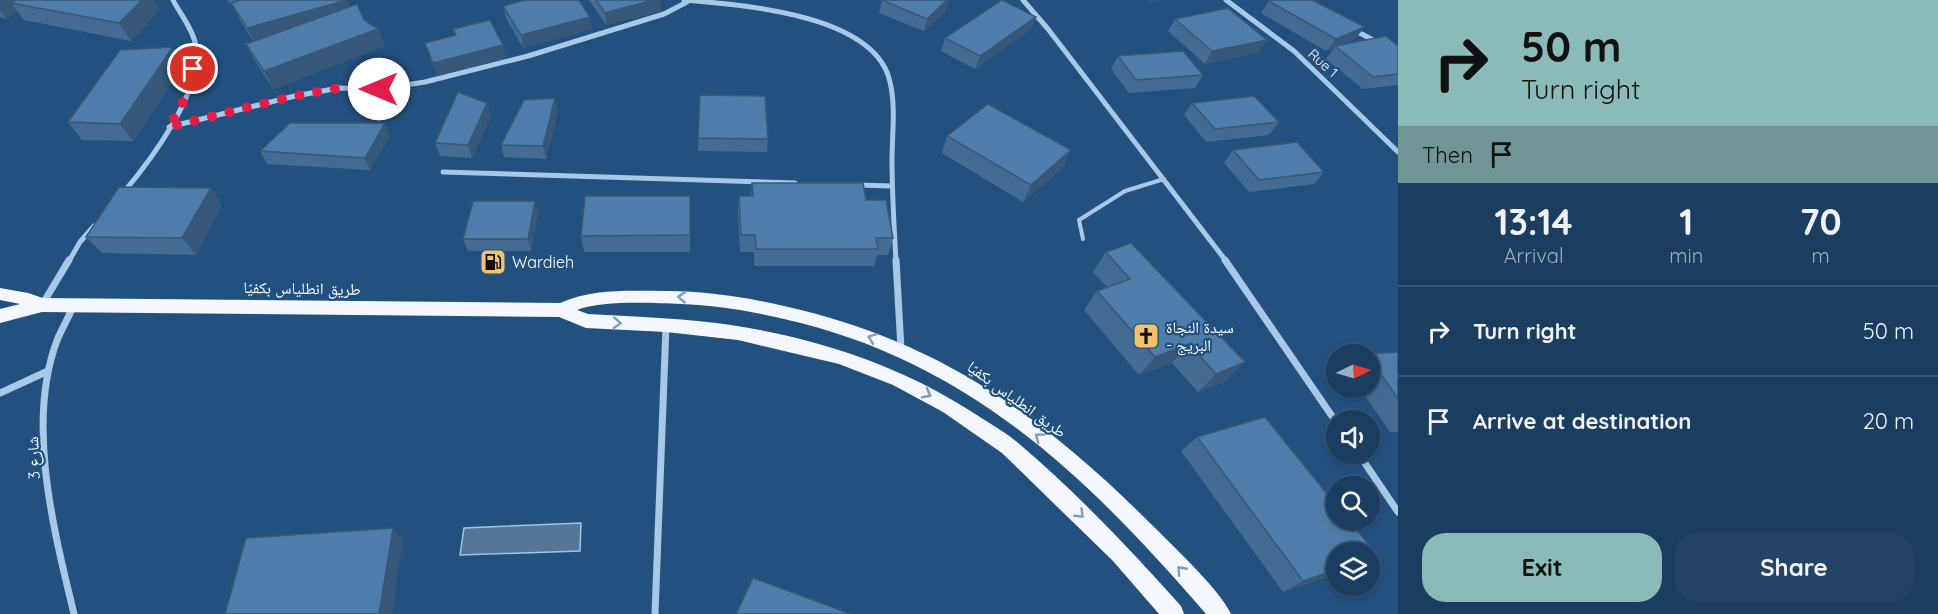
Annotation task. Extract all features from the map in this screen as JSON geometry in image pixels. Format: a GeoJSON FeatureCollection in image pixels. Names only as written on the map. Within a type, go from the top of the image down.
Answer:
{"type":"FeatureCollection","features":[{"type":"Feature","properties":{"kind":"highway","name":"طريق انطلياس بكفيّا"},"geometry":{"type":"LineString","coordinates":[[0,294],[28,299],[42,305]]}},
{"type":"Feature","properties":{"kind":"highway","name":"طريق انطلياس بكفيّا"},"geometry":{"type":"LineString","coordinates":[[0,316],[42,305],[561,310],[590,299],[677,296],[760,306],[860,334],[901,350],[976,390],[1050,445],[1134,522],[1220,614]]}},
{"type":"Feature","properties":{"kind":"highway","name":"طريق انطلياس بكفيّا"},"geometry":{"type":"LineString","coordinates":[[561,310],[586,321],[666,325],[738,333],[840,357],[899,380],[949,406],[1009,447],[1120,554],[1173,614]]}},
{"type":"Feature","properties":{"kind":"street"},"geometry":{"type":"LineString","coordinates":[[119,198],[169,127],[190,90],[196,49],[192,34],[173,0]]}},
{"type":"Feature","properties":{"kind":"street"},"geometry":{"type":"LineString","coordinates":[[1023,0],[1048,29],[1236,274],[1328,410]]}},
{"type":"Feature","properties":{"kind":"street","name":"Rue 1"},"geometry":{"type":"LineString","coordinates":[[1226,0],[1279,40],[1355,108],[1398,152]]}},
{"type":"Feature","properties":{"kind":"street"},"geometry":{"type":"LineString","coordinates":[[169,127],[295,96],[339,88],[356,90],[397,88],[483,68],[664,14],[685,1],[751,6],[804,17],[851,36],[879,58],[890,80],[892,186],[901,350]]}},
{"type":"Feature","properties":{"kind":"street"},"geometry":{"type":"LineString","coordinates":[[1351,29],[1379,44]]}},
{"type":"Feature","properties":{"kind":"street"},"geometry":{"type":"LineString","coordinates":[[443,172],[800,184]]}},
{"type":"Feature","properties":{"kind":"street"},"geometry":{"type":"LineString","coordinates":[[846,185],[892,186]]}},
{"type":"Feature","properties":{"kind":"street"},"geometry":{"type":"LineString","coordinates":[[42,305],[80,242],[99,221]]}},
{"type":"Feature","properties":{"kind":"street","name":"شارع 3"},"geometry":{"type":"LineString","coordinates":[[74,305],[62,324],[48,371],[46,478],[53,528],[74,614]]}},
{"type":"Feature","properties":{"kind":"street"},"geometry":{"type":"LineString","coordinates":[[656,614],[666,325]]}},
{"type":"Feature","properties":{"kind":"street"},"geometry":{"type":"LineString","coordinates":[[0,393],[48,371]]}},
{"type":"Feature","properties":{"kind":"street"},"geometry":{"type":"LineString","coordinates":[[1365,464],[1398,512]]}},
{"type":"Feature","properties":{"kind":"lane"},"geometry":{"type":"LineString","coordinates":[[1083,239],[1079,220],[1125,191],[1164,179]]}},
{"type":"Feature","properties":{"kind":"water"},"geometry":{"type":"Polygon","coordinates":[[[581,523],[580,551],[460,555],[464,528],[581,523]]]}},
{"type":"Feature","properties":{"kind":"building"},"geometry":{"type":"Polygon","coordinates":[[[16,0],[142,0],[119,23],[11,3],[16,0]]]}},
{"type":"Feature","properties":{"kind":"building"},"geometry":{"type":"Polygon","coordinates":[[[241,0],[347,0],[247,28],[231,3],[241,0]]]}},
{"type":"Feature","properties":{"kind":"building"},"geometry":{"type":"Polygon","coordinates":[[[525,0],[579,0],[590,17],[521,35],[503,6],[525,0]]]}},
{"type":"Feature","properties":{"kind":"building"},"geometry":{"type":"Polygon","coordinates":[[[596,0],[653,0],[605,13],[596,0]]]}},
{"type":"Feature","properties":{"kind":"building"},"geometry":{"type":"Polygon","coordinates":[[[882,0],[947,0],[927,19],[882,0]]]}},
{"type":"Feature","properties":{"kind":"building"},"geometry":{"type":"Polygon","coordinates":[[[1002,0],[1036,17],[980,56],[945,38],[1002,0]]]}},
{"type":"Feature","properties":{"kind":"building"},"geometry":{"type":"Polygon","coordinates":[[[1270,0],[1312,0],[1365,27],[1336,39],[1270,0]]]}},
{"type":"Feature","properties":{"kind":"building"},"geometry":{"type":"Polygon","coordinates":[[[357,4],[364,20],[378,29],[264,71],[246,44],[357,4]]]}},
{"type":"Feature","properties":{"kind":"building"},"geometry":{"type":"Polygon","coordinates":[[[1228,8],[1267,40],[1212,51],[1175,19],[1228,8]]]}},
{"type":"Feature","properties":{"kind":"building"},"geometry":{"type":"Polygon","coordinates":[[[490,20],[503,45],[433,63],[425,43],[456,35],[453,29],[490,20]]]}},
{"type":"Feature","properties":{"kind":"building"},"geometry":{"type":"Polygon","coordinates":[[[1386,36],[1398,46],[1398,74],[1373,77],[1335,46],[1386,36]]]}},
{"type":"Feature","properties":{"kind":"building"},"geometry":{"type":"Polygon","coordinates":[[[173,47],[120,124],[68,122],[120,50],[173,47]]]}},
{"type":"Feature","properties":{"kind":"building"},"geometry":{"type":"Polygon","coordinates":[[[1183,51],[1203,75],[1136,80],[1118,56],[1183,51]]]}},
{"type":"Feature","properties":{"kind":"building"},"geometry":{"type":"Polygon","coordinates":[[[458,92],[487,103],[468,145],[435,143],[458,92]]]}},
{"type":"Feature","properties":{"kind":"building"},"geometry":{"type":"Polygon","coordinates":[[[700,95],[765,96],[768,139],[698,138],[700,95]]]}},
{"type":"Feature","properties":{"kind":"building"},"geometry":{"type":"Polygon","coordinates":[[[1254,96],[1279,122],[1215,129],[1192,103],[1254,96]]]}},
{"type":"Feature","properties":{"kind":"building"},"geometry":{"type":"Polygon","coordinates":[[[555,98],[543,146],[501,145],[524,100],[555,98]]]}},
{"type":"Feature","properties":{"kind":"building"},"geometry":{"type":"Polygon","coordinates":[[[988,104],[1071,150],[1031,185],[947,136],[988,104]]]}},
{"type":"Feature","properties":{"kind":"building"},"geometry":{"type":"Polygon","coordinates":[[[290,123],[385,123],[365,158],[260,151],[290,123]]]}},
{"type":"Feature","properties":{"kind":"building"},"geometry":{"type":"Polygon","coordinates":[[[1297,142],[1324,172],[1259,180],[1233,150],[1297,142]]]}},
{"type":"Feature","properties":{"kind":"building"},"geometry":{"type":"Polygon","coordinates":[[[752,183],[863,183],[866,200],[886,200],[893,238],[876,238],[878,249],[756,249],[755,235],[741,235],[739,196],[753,196],[752,183]]]}},
{"type":"Feature","properties":{"kind":"building"},"geometry":{"type":"Polygon","coordinates":[[[119,187],[211,188],[182,238],[86,237],[119,187]]]}},
{"type":"Feature","properties":{"kind":"building"},"geometry":{"type":"Polygon","coordinates":[[[585,196],[690,196],[690,235],[581,236],[585,196]]]}},
{"type":"Feature","properties":{"kind":"building"},"geometry":{"type":"Polygon","coordinates":[[[473,201],[535,201],[528,239],[463,239],[473,201]]]}},
{"type":"Feature","properties":{"kind":"building"},"geometry":{"type":"Polygon","coordinates":[[[1131,243],[1245,362],[1216,374],[1189,344],[1155,357],[1097,291],[1130,279],[1106,252],[1131,243]]]}},
{"type":"Feature","properties":{"kind":"building"},"geometry":{"type":"Polygon","coordinates":[[[1398,352],[1398,399],[1380,373],[1380,353],[1398,352]]]}},
{"type":"Feature","properties":{"kind":"building"},"geometry":{"type":"Polygon","coordinates":[[[1265,417],[1326,493],[1326,530],[1357,530],[1367,542],[1326,542],[1326,573],[1303,581],[1197,437],[1265,417]]]}},
{"type":"Feature","properties":{"kind":"building"},"geometry":{"type":"Polygon","coordinates":[[[393,528],[379,614],[225,614],[246,538],[393,528]]]}},
{"type":"Feature","properties":{"kind":"building"},"geometry":{"type":"Polygon","coordinates":[[[753,578],[851,614],[736,614],[753,578]]]}},
{"type":"Feature","properties":{"kind":"place","name":"Wardieh"},"geometry":{"type":"Point","coordinates":[493,262]}},
{"type":"Feature","properties":{"kind":"place","name":"سيدة النجاة - البريج"},"geometry":{"type":"Point","coordinates":[1146,336]}},
{"type":"Feature","properties":{"kind":"route"},"geometry":{"type":"LineString","coordinates":[[193,69],[190,90],[169,127],[295,96],[339,88],[379,89]]}}]}
